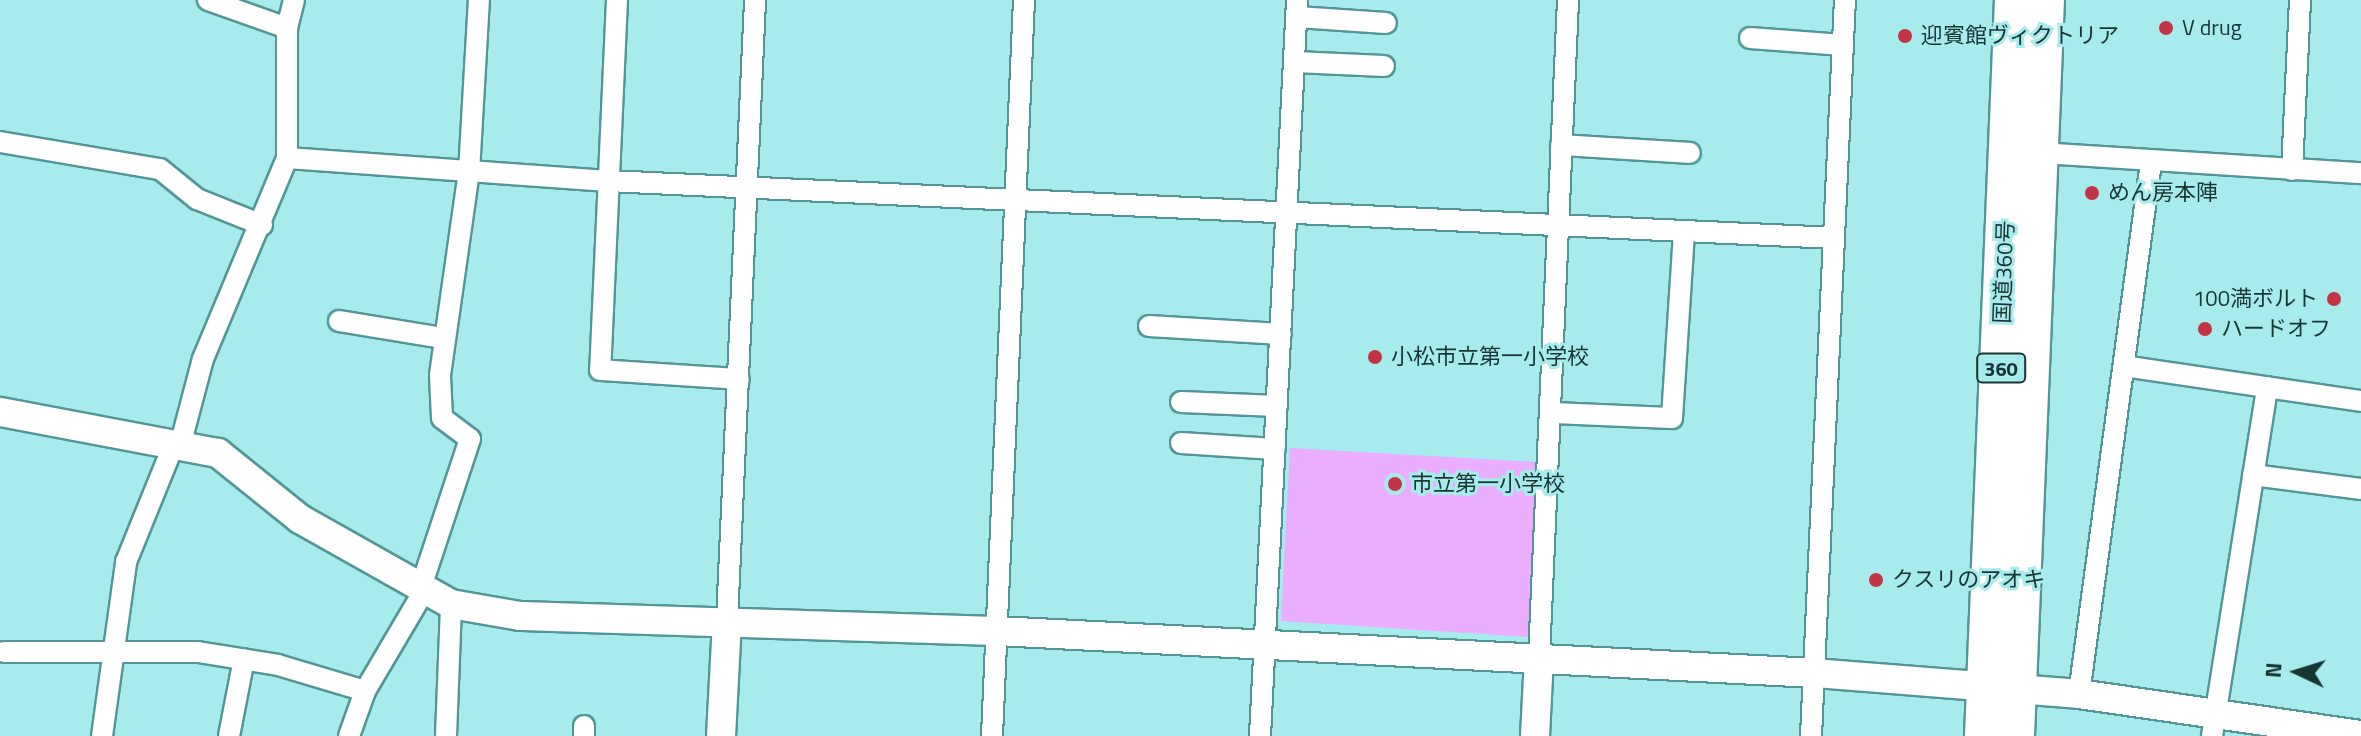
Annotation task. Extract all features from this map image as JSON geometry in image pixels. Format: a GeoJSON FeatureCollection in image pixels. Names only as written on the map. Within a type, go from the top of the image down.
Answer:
{"type":"FeatureCollection","features":[{"type":"Feature","properties":{"kind":"highway","name":"国道360号"},"geometry":{"type":"LineString","coordinates":[[2013,0],[2002,687],[2016,736]]}},
{"type":"Feature","properties":{"kind":"highway","name":"国道360号"},"geometry":{"type":"LineString","coordinates":[[1983,736],[2002,687],[2041,153],[2046,0]]}},
{"type":"Feature","properties":{"kind":"street"},"geometry":{"type":"LineString","coordinates":[[208,0],[287,28]]}},
{"type":"Feature","properties":{"kind":"street"},"geometry":{"type":"LineString","coordinates":[[102,736],[126,562],[173,446],[181,442],[203,359],[262,225],[287,158],[287,28],[294,0]]}},
{"type":"Feature","properties":{"kind":"street"},"geometry":{"type":"LineString","coordinates":[[349,736],[365,691],[423,588],[470,439],[442,418],[443,338],[469,172],[479,0]]}},
{"type":"Feature","properties":{"kind":"street"},"geometry":{"type":"LineString","coordinates":[[617,0],[600,370],[739,379]]}},
{"type":"Feature","properties":{"kind":"street"},"geometry":{"type":"LineString","coordinates":[[721,736],[749,187],[755,0]]}},
{"type":"Feature","properties":{"kind":"street"},"geometry":{"type":"LineString","coordinates":[[992,736],[1024,0]]}},
{"type":"Feature","properties":{"kind":"street"},"geometry":{"type":"LineString","coordinates":[[1535,736],[1552,413],[1568,0]]}},
{"type":"Feature","properties":{"kind":"street"},"geometry":{"type":"LineString","coordinates":[[1811,736],[1845,0]]}},
{"type":"Feature","properties":{"kind":"street"},"geometry":{"type":"LineString","coordinates":[[2292,170],[2300,0]]}},
{"type":"Feature","properties":{"kind":"street"},"geometry":{"type":"LineString","coordinates":[[1260,736],[1297,8],[1386,23]]}},
{"type":"Feature","properties":{"kind":"street"},"geometry":{"type":"LineString","coordinates":[[1750,38],[1843,45]]}},
{"type":"Feature","properties":{"kind":"street"},"geometry":{"type":"LineString","coordinates":[[1295,62],[1384,66]]}},
{"type":"Feature","properties":{"kind":"street"},"geometry":{"type":"LineString","coordinates":[[0,142],[160,169],[197,199],[262,225]]}},
{"type":"Feature","properties":{"kind":"street"},"geometry":{"type":"LineString","coordinates":[[1561,145],[1690,153]]}},
{"type":"Feature","properties":{"kind":"street"},"geometry":{"type":"LineString","coordinates":[[2041,153],[2361,173]]}},
{"type":"Feature","properties":{"kind":"street"},"geometry":{"type":"LineString","coordinates":[[287,158],[608,181],[1833,238]]}},
{"type":"Feature","properties":{"kind":"street"},"geometry":{"type":"LineString","coordinates":[[2079,694],[2151,162]]}},
{"type":"Feature","properties":{"kind":"street"},"geometry":{"type":"LineString","coordinates":[[1552,413],[1672,418],[1684,231]]}},
{"type":"Feature","properties":{"kind":"street"},"geometry":{"type":"LineString","coordinates":[[339,321],[443,338]]}},
{"type":"Feature","properties":{"kind":"street"},"geometry":{"type":"LineString","coordinates":[[1149,326],[1281,334]]}},
{"type":"Feature","properties":{"kind":"street"},"geometry":{"type":"LineString","coordinates":[[2124,366],[2361,401]]}},
{"type":"Feature","properties":{"kind":"street"},"geometry":{"type":"LineString","coordinates":[[2214,725],[2267,387]]}},
{"type":"Feature","properties":{"kind":"street"},"geometry":{"type":"LineString","coordinates":[[1181,402],[1277,406]]}},
{"type":"Feature","properties":{"kind":"street"},"geometry":{"type":"LineString","coordinates":[[0,412],[181,442],[242,467],[300,519],[451,604],[520,616],[727,620],[997,631],[1814,673],[2079,694],[2214,725],[2360,730]]}},
{"type":"Feature","properties":{"kind":"street"},"geometry":{"type":"LineString","coordinates":[[1181,443],[1275,449]]}},
{"type":"Feature","properties":{"kind":"street"},"geometry":{"type":"LineString","coordinates":[[2253,475],[2361,489]]}},
{"type":"Feature","properties":{"kind":"street"},"geometry":{"type":"LineString","coordinates":[[446,736],[451,604]]}},
{"type":"Feature","properties":{"kind":"street"},"geometry":{"type":"LineString","coordinates":[[4,652],[114,648],[244,659],[365,691]]}},
{"type":"Feature","properties":{"kind":"street"},"geometry":{"type":"LineString","coordinates":[[229,736],[244,659]]}},
{"type":"Feature","properties":{"kind":"shaded area"},"geometry":{"type":"Polygon","coordinates":[[[1290,448],[1536,462],[1529,637],[1281,621],[1290,448]]]}},
{"type":"Feature","properties":{"kind":"place","name":"V drug"},"geometry":{"type":"Point","coordinates":[2166,28]}},
{"type":"Feature","properties":{"kind":"place","name":"迎賓館ヴィクトリア"},"geometry":{"type":"Point","coordinates":[1905,36]}},
{"type":"Feature","properties":{"kind":"place","name":"めん房本陣"},"geometry":{"type":"Point","coordinates":[2092,193]}},
{"type":"Feature","properties":{"kind":"place","name":"100満ボルト"},"geometry":{"type":"Point","coordinates":[2334,299]}},
{"type":"Feature","properties":{"kind":"place","name":"ハードオフ"},"geometry":{"type":"Point","coordinates":[2205,329]}},
{"type":"Feature","properties":{"kind":"place","name":"小松市立第一小学校"},"geometry":{"type":"Point","coordinates":[1375,357]}},
{"type":"Feature","properties":{"kind":"place","name":"市立第一小学校"},"geometry":{"type":"Point","coordinates":[1395,484]}},
{"type":"Feature","properties":{"kind":"place","name":"クスリのアオキ"},"geometry":{"type":"Point","coordinates":[1876,580]}}]}
